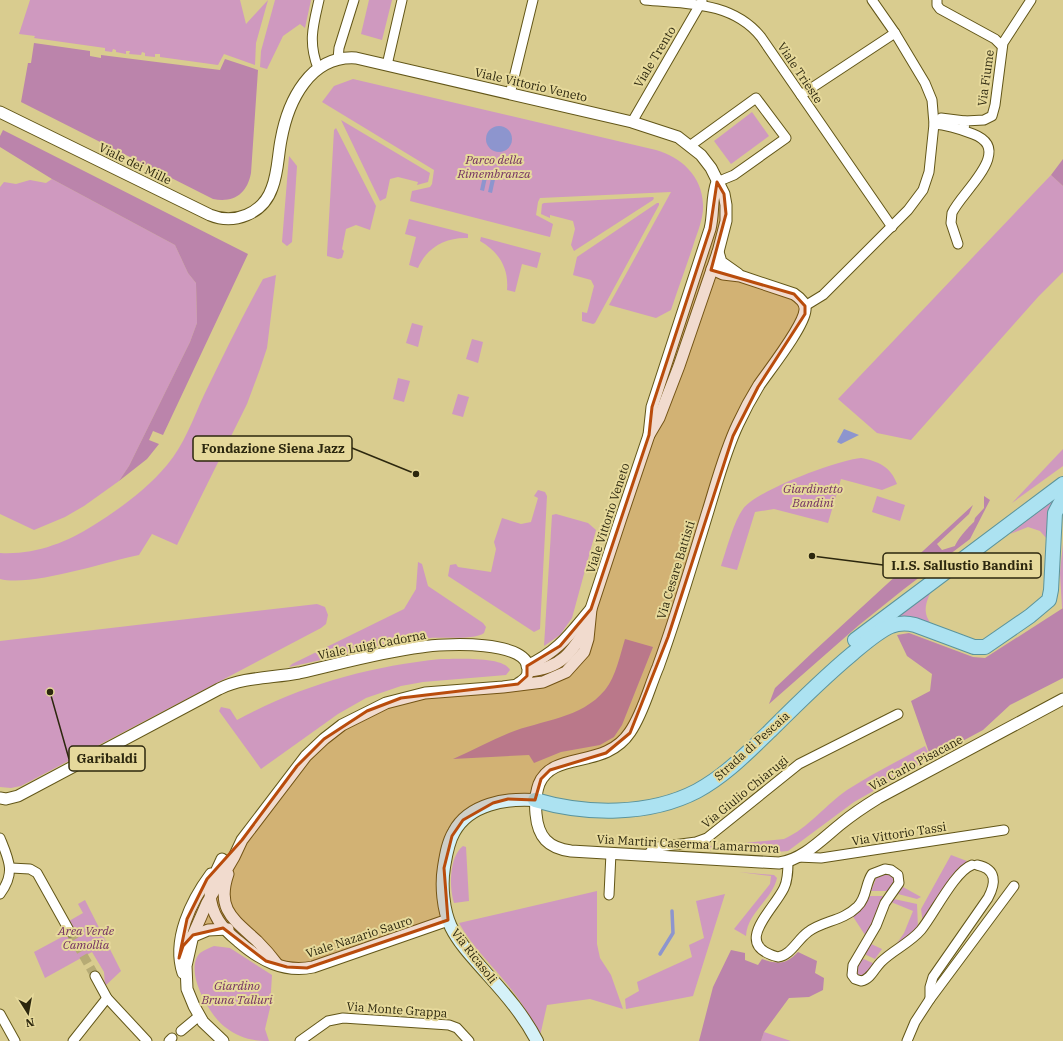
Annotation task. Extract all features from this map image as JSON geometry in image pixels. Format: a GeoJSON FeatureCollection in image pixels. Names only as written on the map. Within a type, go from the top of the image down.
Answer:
{"type":"FeatureCollection","features":[{"type":"Feature","properties":{"kind":"main road","name":"Strada di Pescaia"},"geometry":{"type":"LineString","coordinates":[[535,800],[562,798],[622,801],[640,799],[675,790],[697,781],[731,755],[834,658],[860,636],[1063,484]]}},
{"type":"Feature","properties":{"kind":"main road","name":"Strada di Pescaia"},"geometry":{"type":"LineString","coordinates":[[535,800],[557,807],[625,810],[664,804],[698,790],[731,768],[845,660],[882,631],[892,626],[905,624],[915,625],[977,647],[991,645],[1049,600],[1051,590],[1055,513],[1063,498]]}},
{"type":"Feature","properties":{"kind":"main road","name":"Via Ricasoli"},"geometry":{"type":"LineString","coordinates":[[535,800],[508,799],[493,803],[467,817],[456,828],[449,844],[443,875],[448,920],[454,932],[520,1012],[537,1041]]}},
{"type":"Feature","properties":{"kind":"street"},"geometry":{"type":"LineString","coordinates":[[318,68],[313,52],[311,38],[319,0]]}},
{"type":"Feature","properties":{"kind":"street"},"geometry":{"type":"LineString","coordinates":[[338,59],[339,48],[354,0]]}},
{"type":"Feature","properties":{"kind":"street"},"geometry":{"type":"LineString","coordinates":[[387,65],[402,0]]}},
{"type":"Feature","properties":{"kind":"street"},"geometry":{"type":"LineString","coordinates":[[510,94],[533,0]]}},
{"type":"Feature","properties":{"kind":"street","name":"Viale Trieste"},"geometry":{"type":"LineString","coordinates":[[645,0],[702,2],[727,12],[748,23],[761,37],[892,227]]}},
{"type":"Feature","properties":{"kind":"street"},"geometry":{"type":"LineString","coordinates":[[691,145],[756,98],[786,138],[734,175],[717,182],[720,212],[708,255],[709,264],[712,269],[723,274],[740,276],[794,294],[801,299],[805,306],[823,295],[912,206],[925,184],[930,163],[934,121],[929,93],[895,33],[872,0]]}},
{"type":"Feature","properties":{"kind":"street"},"geometry":{"type":"LineString","coordinates":[[937,0],[937,5],[940,9],[995,39],[1002,46]]}},
{"type":"Feature","properties":{"kind":"street","name":"Via Fiume"},"geometry":{"type":"LineString","coordinates":[[934,121],[949,126],[964,126],[990,117],[994,112],[1002,46],[1031,0]]}},
{"type":"Feature","properties":{"kind":"street","name":"Viale Trento"},"geometry":{"type":"LineString","coordinates":[[632,122],[702,2]]}},
{"type":"Feature","properties":{"kind":"street"},"geometry":{"type":"LineString","coordinates":[[801,95],[895,33]]}},
{"type":"Feature","properties":{"kind":"street","name":"Viale Vittorio Veneto"},"geometry":{"type":"LineString","coordinates":[[318,68],[338,59],[356,58],[632,122],[666,132],[691,145],[706,161],[724,194],[726,205],[724,230],[718,252],[679,366],[659,418],[649,435]]}},
{"type":"Feature","properties":{"kind":"street","name":"Viale dei Mille"},"geometry":{"type":"LineString","coordinates":[[0,112],[215,217],[226,219],[238,218],[245,216],[261,206],[267,199],[273,187],[282,134],[290,107],[306,81],[318,68]]}},
{"type":"Feature","properties":{"kind":"street"},"geometry":{"type":"LineString","coordinates":[[958,244],[951,223],[952,213],[986,165],[989,152],[989,146],[984,139],[964,126]]}},
{"type":"Feature","properties":{"kind":"street","name":"Viale Vittorio Veneto"},"geometry":{"type":"LineString","coordinates":[[242,840],[306,756],[324,739],[356,717],[386,703],[409,696],[434,692],[503,687],[549,680],[570,668],[584,652],[588,639],[588,626],[592,609],[649,435],[652,407],[711,225],[713,194],[717,182]]}},
{"type":"Feature","properties":{"kind":"street"},"geometry":{"type":"LineString","coordinates":[[718,252],[721,262],[740,276]]}},
{"type":"Feature","properties":{"kind":"street","name":"Via Cesare Battisti"},"geometry":{"type":"LineString","coordinates":[[535,800],[541,779],[550,770],[562,764],[595,757],[609,752],[622,742],[633,726],[643,706],[680,605],[733,436],[758,387],[801,321],[805,306]]}},
{"type":"Feature","properties":{"kind":"street","name":"Viale Vittorio Veneto"},"geometry":{"type":"LineString","coordinates":[[527,668],[560,646],[592,609]]}},
{"type":"Feature","properties":{"kind":"street","name":"Viale Vittorio Veneto"},"geometry":{"type":"LineString","coordinates":[[527,668],[548,668],[560,662],[569,654],[588,626]]}},
{"type":"Feature","properties":{"kind":"street","name":"Viale Luigi Cadorna"},"geometry":{"type":"LineString","coordinates":[[0,798],[6,799],[18,796],[219,689],[236,682],[286,675],[426,646],[481,646],[505,649],[520,655],[527,668]]}},
{"type":"Feature","properties":{"kind":"street"},"geometry":{"type":"LineString","coordinates":[[518,684],[525,678],[527,668]]}},
{"type":"Feature","properties":{"kind":"street","name":"Via Carlo Pisacane"},"geometry":{"type":"LineString","coordinates":[[792,859],[856,812],[878,798],[1063,699]]}},
{"type":"Feature","properties":{"kind":"street","name":"Via Giulio Chiarugi"},"geometry":{"type":"LineString","coordinates":[[648,855],[653,848],[696,842],[707,838],[795,767],[898,714]]}},
{"type":"Feature","properties":{"kind":"street","name":"Via Martiri Caserma Lamarmora"},"geometry":{"type":"LineString","coordinates":[[535,800],[538,828],[547,842],[564,850],[779,863],[792,859]]}},
{"type":"Feature","properties":{"kind":"street","name":"Via Vittorio Tassi"},"geometry":{"type":"LineString","coordinates":[[792,859],[820,858],[1004,830]]}},
{"type":"Feature","properties":{"kind":"street"},"geometry":{"type":"LineString","coordinates":[[0,838],[11,868],[8,880],[0,894]]}},
{"type":"Feature","properties":{"kind":"street"},"geometry":{"type":"LineString","coordinates":[[242,840],[225,883],[225,907],[234,920],[274,960]]}},
{"type":"Feature","properties":{"kind":"street"},"geometry":{"type":"LineString","coordinates":[[223,1041],[210,1030],[199,1016],[192,1001],[179,958],[181,938],[192,907],[204,884],[222,859],[242,840]]}},
{"type":"Feature","properties":{"kind":"street"},"geometry":{"type":"LineString","coordinates":[[609,895],[611,853]]}},
{"type":"Feature","properties":{"kind":"street"},"geometry":{"type":"LineString","coordinates":[[186,979],[186,966],[193,936],[210,896],[234,857]]}},
{"type":"Feature","properties":{"kind":"street"},"geometry":{"type":"LineString","coordinates":[[222,859],[211,884],[210,896],[214,912],[227,931]]}},
{"type":"Feature","properties":{"kind":"street","name":"Via Martiri Caserma Lamarmora"},"geometry":{"type":"LineString","coordinates":[[792,859],[784,889],[758,928],[755,937],[763,951],[778,957],[787,954],[808,932],[839,918],[857,907],[864,899],[872,874],[885,869],[891,870],[898,875],[898,886],[885,903],[876,926],[851,967],[852,975],[861,981],[870,976],[883,960],[920,932],[961,871],[974,865],[984,867],[990,873],[994,879],[994,886],[988,898],[933,977],[930,987],[930,999]]}},
{"type":"Feature","properties":{"kind":"street"},"geometry":{"type":"LineString","coordinates":[[11,868],[30,870],[37,873],[70,932]]}},
{"type":"Feature","properties":{"kind":"street"},"geometry":{"type":"LineString","coordinates":[[907,1041],[916,1022],[930,999],[1014,886]]}},
{"type":"Feature","properties":{"kind":"street","name":"Viale Nazario Sauro"},"geometry":{"type":"LineString","coordinates":[[227,931],[258,957],[274,960],[301,969],[319,966],[448,920]]}},
{"type":"Feature","properties":{"kind":"street"},"geometry":{"type":"LineString","coordinates":[[179,958],[183,946],[193,936],[208,930],[227,931]]}},
{"type":"Feature","properties":{"kind":"street"},"geometry":{"type":"LineString","coordinates":[[190,950],[198,942],[208,936],[227,931]]}},
{"type":"Feature","properties":{"kind":"street"},"geometry":{"type":"LineString","coordinates":[[95,976],[107,998],[147,1041]]}},
{"type":"Feature","properties":{"kind":"street"},"geometry":{"type":"LineString","coordinates":[[73,1041],[107,998]]}},
{"type":"Feature","properties":{"kind":"street"},"geometry":{"type":"LineString","coordinates":[[0,1014],[15,1041]]}},
{"type":"Feature","properties":{"kind":"street"},"geometry":{"type":"LineString","coordinates":[[181,1030],[199,1016]]}},
{"type":"Feature","properties":{"kind":"street","name":"Via Monte Grappa"},"geometry":{"type":"LineString","coordinates":[[300,1041],[328,1021],[343,1018],[449,1025],[457,1028],[469,1041]]}},
{"type":"Feature","properties":{"kind":"highlighted area"},"geometry":{"type":"Polygon","coordinates":[[[717,182],[724,194],[726,214],[711,270],[794,294],[805,306],[805,314],[758,387],[733,436],[668,637],[630,733],[606,753],[550,770],[541,779],[535,800],[508,799],[493,803],[463,820],[452,836],[444,868],[448,920],[307,968],[287,967],[266,961],[223,928],[193,935],[183,946],[179,958],[187,919],[207,879],[242,840],[297,766],[324,739],[367,711],[401,698],[518,684],[527,676],[527,666],[560,646],[591,609],[649,435],[652,407],[710,229],[717,182]]]}},
{"type":"Feature","properties":{"kind":"green space"},"geometry":{"type":"Polygon","coordinates":[[[30,0],[240,0],[246,24],[268,0],[256,43],[255,65],[224,54],[218,65],[160,57],[160,54],[155,54],[155,57],[145,56],[145,53],[142,52],[141,55],[129,54],[130,51],[126,51],[126,54],[116,52],[116,50],[113,49],[112,52],[105,51],[105,48],[34,38],[35,36],[19,34],[30,0]]]}},
{"type":"Feature","properties":{"kind":"green space"},"geometry":{"type":"Polygon","coordinates":[[[275,0],[311,0],[305,28],[300,24],[283,36],[267,69],[260,67],[261,51],[275,0]]]}},
{"type":"Feature","properties":{"kind":"green space"},"geometry":{"type":"Polygon","coordinates":[[[369,0],[392,0],[382,40],[361,34],[369,0]]]}},
{"type":"Feature","properties":{"kind":"green space","name":"Parco della Rimembranza"},"geometry":{"type":"Polygon","coordinates":[[[353,79],[656,150],[674,157],[694,176],[702,194],[703,209],[698,231],[671,310],[656,318],[609,305],[671,192],[540,198],[536,215],[553,224],[550,237],[410,201],[412,191],[430,187],[432,184],[434,170],[322,102],[334,86],[353,79]]]}},
{"type":"Feature","properties":{"kind":"green space"},"geometry":{"type":"Polygon","coordinates":[[[752,112],[769,136],[731,164],[714,141],[752,112]]]}},
{"type":"Feature","properties":{"kind":"green space"},"geometry":{"type":"Polygon","coordinates":[[[341,120],[430,173],[428,182],[417,185],[418,182],[398,177],[390,179],[386,198],[380,201],[341,120]]]}},
{"type":"Feature","properties":{"kind":"green space"},"geometry":{"type":"Polygon","coordinates":[[[336,128],[376,206],[370,230],[356,225],[346,229],[342,249],[344,251],[342,258],[338,259],[327,256],[334,130],[336,128]]]}},
{"type":"Feature","properties":{"kind":"green space"},"geometry":{"type":"Polygon","coordinates":[[[289,156],[297,166],[292,242],[287,246],[282,242],[289,156]]]}},
{"type":"Feature","properties":{"kind":"green space"},"geometry":{"type":"Polygon","coordinates":[[[1051,175],[1063,186],[1063,272],[1038,297],[911,440],[877,433],[838,399],[1051,175]]]}},
{"type":"Feature","properties":{"kind":"green space"},"geometry":{"type":"Polygon","coordinates":[[[52,179],[175,245],[188,273],[196,283],[197,323],[190,342],[129,466],[119,481],[84,506],[65,517],[34,530],[0,514],[0,187],[4,182],[16,184],[30,180],[46,183],[52,179]]]}},
{"type":"Feature","properties":{"kind":"green space"},"geometry":{"type":"Polygon","coordinates":[[[653,197],[653,200],[574,251],[571,245],[575,229],[573,221],[550,215],[550,218],[541,214],[542,204],[544,203],[653,197]]]}},
{"type":"Feature","properties":{"kind":"green space"},"geometry":{"type":"Polygon","coordinates":[[[659,203],[659,205],[595,323],[593,324],[582,321],[582,312],[587,313],[594,286],[591,280],[573,275],[577,257],[659,203]]]}},
{"type":"Feature","properties":{"kind":"green space"},"geometry":{"type":"Polygon","coordinates":[[[409,219],[468,234],[468,238],[452,239],[438,245],[427,254],[418,268],[409,265],[416,237],[405,234],[409,219]]]}},
{"type":"Feature","properties":{"kind":"green space"},"geometry":{"type":"Polygon","coordinates":[[[481,237],[541,253],[537,268],[522,264],[515,292],[507,290],[506,275],[501,261],[493,250],[480,241],[481,237]]]}},
{"type":"Feature","properties":{"kind":"green space"},"geometry":{"type":"Polygon","coordinates":[[[276,275],[267,348],[260,369],[247,404],[177,545],[152,534],[139,555],[49,577],[13,581],[0,579],[0,553],[37,550],[72,537],[94,525],[124,505],[159,474],[173,457],[183,440],[225,351],[263,279],[276,275]]]}},
{"type":"Feature","properties":{"kind":"green space"},"geometry":{"type":"Polygon","coordinates":[[[412,323],[423,326],[418,347],[406,343],[412,323]]]}},
{"type":"Feature","properties":{"kind":"green space"},"geometry":{"type":"Polygon","coordinates":[[[472,339],[483,342],[478,363],[466,359],[472,339]]]}},
{"type":"Feature","properties":{"kind":"green space"},"geometry":{"type":"Polygon","coordinates":[[[398,378],[410,381],[404,402],[393,399],[398,378]]]}},
{"type":"Feature","properties":{"kind":"green space"},"geometry":{"type":"Polygon","coordinates":[[[458,394],[469,397],[463,417],[452,414],[458,394]]]}},
{"type":"Feature","properties":{"kind":"green space"},"geometry":{"type":"Polygon","coordinates":[[[1063,449],[1063,466],[1012,503],[1063,449]]]}},
{"type":"Feature","properties":{"kind":"green space","name":"Giardinetto Bandini"},"geometry":{"type":"Polygon","coordinates":[[[861,458],[873,461],[883,466],[891,473],[897,484],[882,490],[841,479],[828,523],[774,509],[755,512],[737,570],[721,566],[736,521],[743,509],[751,501],[780,485],[799,477],[835,464],[861,458]]]}},
{"type":"Feature","properties":{"kind":"green space"},"geometry":{"type":"Polygon","coordinates":[[[538,490],[545,492],[547,496],[540,629],[534,632],[448,576],[450,565],[456,564],[458,567],[491,572],[496,549],[494,542],[502,518],[521,524],[531,522],[538,498],[534,496],[538,490]]]}},
{"type":"Feature","properties":{"kind":"green space"},"geometry":{"type":"Polygon","coordinates":[[[1059,495],[1049,510],[1047,539],[1040,531],[1028,527],[1010,534],[1059,495]]]}},
{"type":"Feature","properties":{"kind":"green space"},"geometry":{"type":"Polygon","coordinates":[[[877,496],[905,505],[900,521],[872,512],[877,496]]]}},
{"type":"Feature","properties":{"kind":"green space"},"geometry":{"type":"Polygon","coordinates":[[[556,514],[588,523],[596,530],[572,618],[560,635],[544,646],[552,515],[556,514]]]}},
{"type":"Feature","properties":{"kind":"green space"},"geometry":{"type":"Polygon","coordinates":[[[1063,543],[1063,608],[1062,608],[1060,573],[1063,543]]]}},
{"type":"Feature","properties":{"kind":"green space"},"geometry":{"type":"Polygon","coordinates":[[[418,562],[422,564],[428,586],[483,623],[486,627],[484,633],[474,637],[412,640],[289,667],[292,664],[404,609],[416,589],[418,562]]]}},
{"type":"Feature","properties":{"kind":"green space"},"geometry":{"type":"Polygon","coordinates":[[[932,590],[926,604],[926,613],[933,626],[888,622],[932,590]]]}},
{"type":"Feature","properties":{"kind":"green space"},"geometry":{"type":"Polygon","coordinates":[[[317,604],[325,607],[328,615],[326,624],[321,628],[21,786],[11,788],[0,787],[0,641],[317,604]]]}},
{"type":"Feature","properties":{"kind":"green space"},"geometry":{"type":"Polygon","coordinates":[[[441,659],[489,660],[499,662],[510,670],[506,675],[423,682],[401,686],[366,698],[338,714],[261,769],[219,711],[221,707],[230,709],[237,720],[285,697],[336,679],[362,672],[414,662],[441,659]]]}},
{"type":"Feature","properties":{"kind":"green space"},"geometry":{"type":"Polygon","coordinates":[[[925,746],[931,758],[854,802],[788,851],[765,853],[684,849],[784,839],[809,823],[847,790],[925,746]]]}},
{"type":"Feature","properties":{"kind":"green space"},"geometry":{"type":"Polygon","coordinates":[[[463,846],[466,847],[469,901],[454,903],[451,889],[451,873],[455,857],[463,846]]]}},
{"type":"Feature","properties":{"kind":"green space"},"geometry":{"type":"Polygon","coordinates":[[[951,855],[967,861],[957,873],[923,924],[921,909],[951,855]]]}},
{"type":"Feature","properties":{"kind":"green space"},"geometry":{"type":"Polygon","coordinates":[[[739,872],[774,875],[777,878],[770,893],[751,920],[747,928],[746,936],[734,929],[770,884],[771,876],[739,872]]]}},
{"type":"Feature","properties":{"kind":"green space"},"geometry":{"type":"Polygon","coordinates":[[[884,872],[894,876],[896,881],[889,891],[871,891],[877,876],[884,872]]]}},
{"type":"Feature","properties":{"kind":"green space"},"geometry":{"type":"Polygon","coordinates":[[[903,887],[921,897],[917,899],[898,894],[903,887]]]}},
{"type":"Feature","properties":{"kind":"green space"},"geometry":{"type":"Polygon","coordinates":[[[597,891],[597,944],[600,958],[611,975],[623,1009],[590,999],[547,1005],[540,1036],[519,1000],[477,949],[459,923],[597,891]]]}},
{"type":"Feature","properties":{"kind":"green space"},"geometry":{"type":"Polygon","coordinates":[[[725,894],[693,996],[626,1009],[625,999],[639,991],[637,982],[692,957],[689,945],[704,938],[696,901],[725,894]]]}},
{"type":"Feature","properties":{"kind":"green space"},"geometry":{"type":"Polygon","coordinates":[[[870,896],[885,896],[873,924],[865,935],[852,915],[861,909],[870,896]]]}},
{"type":"Feature","properties":{"kind":"green space"},"geometry":{"type":"Polygon","coordinates":[[[894,899],[917,904],[918,928],[893,949],[904,933],[913,911],[891,902],[894,899]]]}},
{"type":"Feature","properties":{"kind":"green space","name":"Area Verde Camollia"},"geometry":{"type":"Polygon","coordinates":[[[85,900],[121,971],[105,986],[104,972],[92,952],[45,978],[34,952],[73,931],[69,921],[83,913],[78,904],[85,900]]]}},
{"type":"Feature","properties":{"kind":"green space"},"geometry":{"type":"Polygon","coordinates":[[[869,943],[882,949],[875,959],[862,953],[869,943]]]}},
{"type":"Feature","properties":{"kind":"green space","name":"Giardino Bruna Talluri"},"geometry":{"type":"Polygon","coordinates":[[[214,946],[230,948],[272,975],[270,1008],[265,1029],[269,1041],[246,1038],[230,1031],[212,1013],[200,993],[196,981],[196,961],[200,953],[214,946]]]}},
{"type":"Feature","properties":{"kind":"green space"},"geometry":{"type":"Polygon","coordinates":[[[859,957],[875,964],[870,973],[863,976],[855,974],[859,957]]]}},
{"type":"Feature","properties":{"kind":"green space"},"geometry":{"type":"Polygon","coordinates":[[[764,1032],[791,1041],[761,1041],[764,1032]]]}},
{"type":"Feature","properties":{"kind":"shaded area"},"geometry":{"type":"Polygon","coordinates":[[[34,43],[90,51],[90,56],[101,58],[101,55],[220,70],[225,59],[258,70],[251,173],[243,192],[227,200],[213,199],[21,102],[28,63],[31,63],[34,43]]]}},
{"type":"Feature","properties":{"kind":"shaded area"},"geometry":{"type":"Polygon","coordinates":[[[3,130],[248,254],[163,435],[153,431],[149,440],[159,444],[147,459],[119,481],[129,466],[190,342],[197,323],[196,283],[188,273],[175,245],[52,179],[0,147],[0,136],[3,130]]]}},
{"type":"Feature","properties":{"kind":"shaded area"},"geometry":{"type":"Polygon","coordinates":[[[1063,159],[1063,186],[1051,175],[1063,159]]]}},
{"type":"Feature","properties":{"kind":"shaded area"},"geometry":{"type":"Polygon","coordinates":[[[984,496],[990,500],[970,539],[859,625],[769,704],[775,688],[973,505],[969,514],[937,544],[942,550],[955,546],[984,508],[984,496]]]}},
{"type":"Feature","properties":{"kind":"shaded area"},"geometry":{"type":"Polygon","coordinates":[[[1063,608],[1063,678],[1010,705],[983,730],[931,758],[911,701],[930,691],[932,674],[907,656],[897,635],[909,633],[973,657],[985,658],[1063,608]]]}},
{"type":"Feature","properties":{"kind":"shaded area"},"geometry":{"type":"Polygon","coordinates":[[[625,639],[653,647],[622,725],[614,737],[600,745],[561,752],[534,763],[529,755],[453,759],[509,733],[573,713],[595,700],[605,690],[612,678],[625,639]]]}},
{"type":"Feature","properties":{"kind":"shaded area"},"geometry":{"type":"Polygon","coordinates":[[[731,950],[745,953],[745,960],[758,965],[762,959],[778,963],[786,961],[798,952],[817,961],[815,973],[824,978],[823,990],[809,997],[789,998],[764,1032],[761,1041],[699,1041],[713,987],[731,950]]]}},
{"type":"Feature","properties":{"kind":"water"},"geometry":{"type":"Polygon","coordinates":[[[499,126],[508,130],[512,139],[508,148],[499,152],[490,148],[486,139],[490,130],[499,126]]]}},
{"type":"Feature","properties":{"kind":"water"},"geometry":{"type":"Polygon","coordinates":[[[484,172],[488,173],[484,191],[480,190],[484,172]]]}},
{"type":"Feature","properties":{"kind":"water"},"geometry":{"type":"Polygon","coordinates":[[[492,174],[496,175],[492,193],[488,192],[492,174]]]}},
{"type":"Feature","properties":{"kind":"water"},"geometry":{"type":"Polygon","coordinates":[[[844,429],[859,435],[841,444],[837,442],[844,429]]]}},
{"type":"Feature","properties":{"kind":"waterway"},"geometry":{"type":"LineString","coordinates":[[660,954],[673,933],[672,911]]}},
{"type":"Feature","properties":{"kind":"tunnel"},"geometry":{"type":"LineString","coordinates":[[70,932],[95,976]]}},
{"type":"Feature","properties":{"kind":"place","name":"Fondazione Siena Jazz"},"geometry":{"type":"Point","coordinates":[416,474]}},
{"type":"Feature","properties":{"kind":"place","name":"I.I.S. Sallustio Bandini"},"geometry":{"type":"Point","coordinates":[812,556]}},
{"type":"Feature","properties":{"kind":"place","name":"Garibaldi"},"geometry":{"type":"Point","coordinates":[50,692]}}]}
